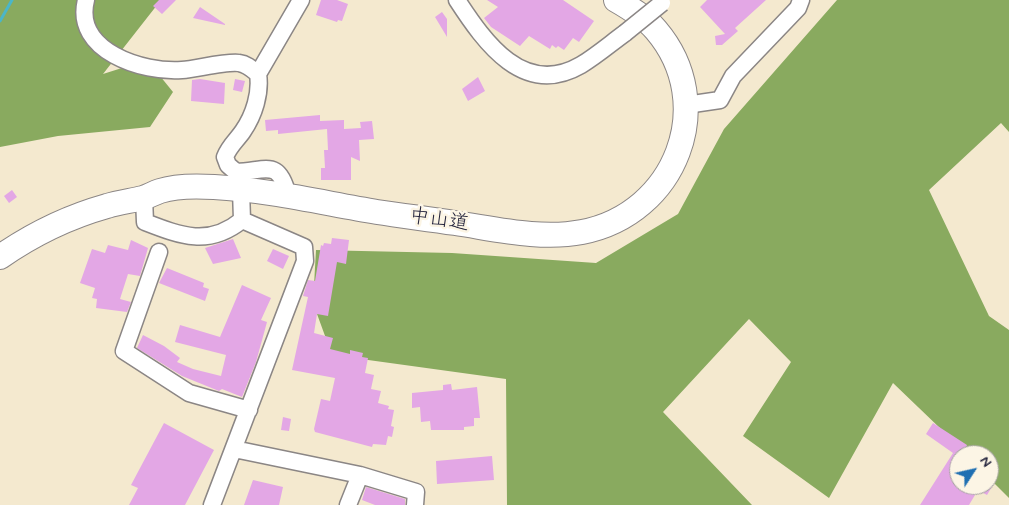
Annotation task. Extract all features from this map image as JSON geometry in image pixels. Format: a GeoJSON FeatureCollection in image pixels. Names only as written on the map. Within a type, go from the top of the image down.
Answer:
{"type":"FeatureCollection","features":[{"type":"Feature","properties":{"kind":"highway","name":"中山道"},"geometry":{"type":"LineString","coordinates":[[0,257],[35,235],[64,220],[109,205],[144,198],[162,190],[214,187],[288,196],[377,212],[532,234],[566,235],[598,229],[626,216],[636,209],[657,190],[666,178],[682,144],[686,105],[676,63],[668,46],[647,21],[616,0]]}},
{"type":"Feature","properties":{"kind":"street"},"geometry":{"type":"LineString","coordinates":[[86,0],[84,11],[86,24],[97,42],[108,53],[162,70],[182,70],[237,62],[249,66],[258,74],[260,86],[251,118],[230,145],[224,157],[228,165],[236,172],[266,168],[277,171],[284,178],[288,196]]}},
{"type":"Feature","properties":{"kind":"street"},"geometry":{"type":"LineString","coordinates":[[258,74],[301,0]]}},
{"type":"Feature","properties":{"kind":"street"},"geometry":{"type":"LineString","coordinates":[[457,0],[494,49],[518,70],[539,76],[559,74],[580,66],[664,2]]}},
{"type":"Feature","properties":{"kind":"street"},"geometry":{"type":"LineString","coordinates":[[686,105],[720,100],[733,76],[798,8],[801,0]]}},
{"type":"Feature","properties":{"kind":"street"},"geometry":{"type":"LineString","coordinates":[[241,190],[242,220]]}},
{"type":"Feature","properties":{"kind":"street"},"geometry":{"type":"LineString","coordinates":[[144,198],[145,222],[192,237],[210,237],[229,230],[242,220]]}},
{"type":"Feature","properties":{"kind":"street"},"geometry":{"type":"LineString","coordinates":[[212,505],[305,261],[304,247],[242,220]]}},
{"type":"Feature","properties":{"kind":"street"},"geometry":{"type":"LineString","coordinates":[[159,252],[124,350],[189,393],[249,410]]}},
{"type":"Feature","properties":{"kind":"street"},"geometry":{"type":"LineString","coordinates":[[234,449],[360,475],[416,492],[415,505]]}},
{"type":"Feature","properties":{"kind":"street"},"geometry":{"type":"LineString","coordinates":[[348,505],[360,475]]}},
{"type":"Feature","properties":{"kind":"green space"},"geometry":{"type":"Polygon","coordinates":[[[0,0],[161,0],[103,74],[147,60],[173,92],[150,127],[58,136],[0,147],[0,0]]]}},
{"type":"Feature","properties":{"kind":"green space"},"geometry":{"type":"Polygon","coordinates":[[[837,0],[1009,0],[1009,132],[1001,123],[929,190],[989,316],[1009,330],[1009,498],[999,488],[999,445],[958,445],[893,383],[829,498],[743,436],[791,362],[749,319],[663,412],[752,505],[507,505],[506,379],[332,355],[313,303],[316,250],[452,253],[596,263],[678,214],[724,129],[837,0]]]}},
{"type":"Feature","properties":{"kind":"building"},"geometry":{"type":"Polygon","coordinates":[[[159,0],[176,0],[162,14],[153,6],[159,0]]]}},
{"type":"Feature","properties":{"kind":"building"},"geometry":{"type":"Polygon","coordinates":[[[321,0],[337,0],[348,4],[342,21],[338,20],[337,22],[316,15],[321,0]]]}},
{"type":"Feature","properties":{"kind":"building"},"geometry":{"type":"Polygon","coordinates":[[[487,0],[563,0],[594,21],[579,42],[573,38],[564,50],[552,45],[550,49],[529,36],[520,46],[491,27],[484,18],[498,7],[487,0]]]}},
{"type":"Feature","properties":{"kind":"building"},"geometry":{"type":"Polygon","coordinates":[[[707,0],[766,0],[735,28],[738,31],[722,45],[716,45],[715,36],[725,34],[700,7],[707,0]]]}},
{"type":"Feature","properties":{"kind":"building"},"geometry":{"type":"Polygon","coordinates":[[[200,7],[225,24],[225,25],[193,18],[200,7]]]}},
{"type":"Feature","properties":{"kind":"building"},"geometry":{"type":"Polygon","coordinates":[[[442,12],[447,19],[447,37],[435,17],[442,12]]]}},
{"type":"Feature","properties":{"kind":"building"},"geometry":{"type":"Polygon","coordinates":[[[478,77],[485,91],[468,101],[462,89],[478,77]]]}},
{"type":"Feature","properties":{"kind":"building"},"geometry":{"type":"Polygon","coordinates":[[[200,79],[225,83],[224,104],[191,101],[192,80],[200,79]]]}},
{"type":"Feature","properties":{"kind":"building"},"geometry":{"type":"Polygon","coordinates":[[[235,79],[245,81],[242,92],[233,90],[235,79]]]}},
{"type":"Feature","properties":{"kind":"building"},"geometry":{"type":"Polygon","coordinates":[[[320,115],[320,121],[344,120],[344,129],[361,128],[360,122],[372,121],[374,139],[359,140],[360,161],[351,157],[351,180],[321,180],[321,168],[325,168],[324,150],[328,150],[327,129],[278,134],[278,130],[266,131],[265,120],[320,115]]]}},
{"type":"Feature","properties":{"kind":"building"},"geometry":{"type":"Polygon","coordinates":[[[12,190],[17,197],[9,203],[4,196],[12,190]]]}},
{"type":"Feature","properties":{"kind":"building"},"geometry":{"type":"Polygon","coordinates":[[[332,238],[349,240],[346,264],[337,262],[328,316],[317,314],[314,333],[333,338],[330,349],[350,354],[350,350],[363,353],[362,357],[368,358],[365,373],[374,375],[371,389],[381,391],[378,403],[389,406],[388,409],[394,410],[391,426],[394,427],[392,437],[388,436],[386,445],[373,444],[372,447],[315,432],[314,429],[321,399],[330,401],[335,378],[292,370],[308,297],[303,296],[308,280],[315,281],[321,245],[323,246],[324,243],[331,244],[332,238]]]}},
{"type":"Feature","properties":{"kind":"building"},"geometry":{"type":"Polygon","coordinates":[[[233,239],[241,258],[213,264],[205,248],[233,239]]]}},
{"type":"Feature","properties":{"kind":"building"},"geometry":{"type":"Polygon","coordinates":[[[131,240],[148,248],[140,276],[128,274],[120,299],[131,302],[127,312],[96,308],[97,299],[92,298],[95,288],[80,283],[92,249],[105,253],[108,245],[128,250],[131,240]]]}},
{"type":"Feature","properties":{"kind":"building"},"geometry":{"type":"Polygon","coordinates":[[[273,249],[289,256],[283,269],[267,261],[273,249]]]}},
{"type":"Feature","properties":{"kind":"building"},"geometry":{"type":"Polygon","coordinates":[[[167,268],[204,283],[203,287],[209,289],[205,301],[159,283],[167,268]]]}},
{"type":"Feature","properties":{"kind":"building"},"geometry":{"type":"Polygon","coordinates":[[[242,285],[271,298],[261,320],[267,322],[256,362],[242,397],[222,389],[219,391],[182,376],[137,348],[143,335],[164,346],[180,358],[177,362],[193,369],[221,376],[226,355],[175,342],[180,325],[220,337],[242,285]]]}},
{"type":"Feature","properties":{"kind":"building"},"geometry":{"type":"Polygon","coordinates":[[[451,384],[452,390],[477,387],[480,418],[474,418],[474,426],[464,427],[464,430],[431,430],[430,421],[421,422],[420,407],[412,408],[412,393],[443,390],[443,385],[451,384]]]}},
{"type":"Feature","properties":{"kind":"building"},"geometry":{"type":"Polygon","coordinates":[[[283,417],[291,419],[289,431],[281,430],[283,417]]]}},
{"type":"Feature","properties":{"kind":"building"},"geometry":{"type":"Polygon","coordinates":[[[164,423],[214,450],[185,505],[129,505],[138,488],[131,485],[164,423]]]}},
{"type":"Feature","properties":{"kind":"building"},"geometry":{"type":"Polygon","coordinates":[[[933,423],[967,445],[949,445],[949,450],[926,434],[933,423]]]}},
{"type":"Feature","properties":{"kind":"building"},"geometry":{"type":"Polygon","coordinates":[[[492,456],[494,480],[437,484],[436,461],[492,456]]]}},
{"type":"Feature","properties":{"kind":"building"},"geometry":{"type":"Polygon","coordinates":[[[949,459],[949,495],[975,495],[969,505],[920,505],[949,459]]]}},
{"type":"Feature","properties":{"kind":"building"},"geometry":{"type":"Polygon","coordinates":[[[253,480],[283,487],[279,505],[244,505],[253,480]]]}},
{"type":"Feature","properties":{"kind":"building"},"geometry":{"type":"Polygon","coordinates":[[[366,487],[405,499],[405,505],[375,505],[362,500],[366,487]]]}},
{"type":"Feature","properties":{"kind":"waterway"},"geometry":{"type":"LineString","coordinates":[[0,21],[12,0]]}}]}
